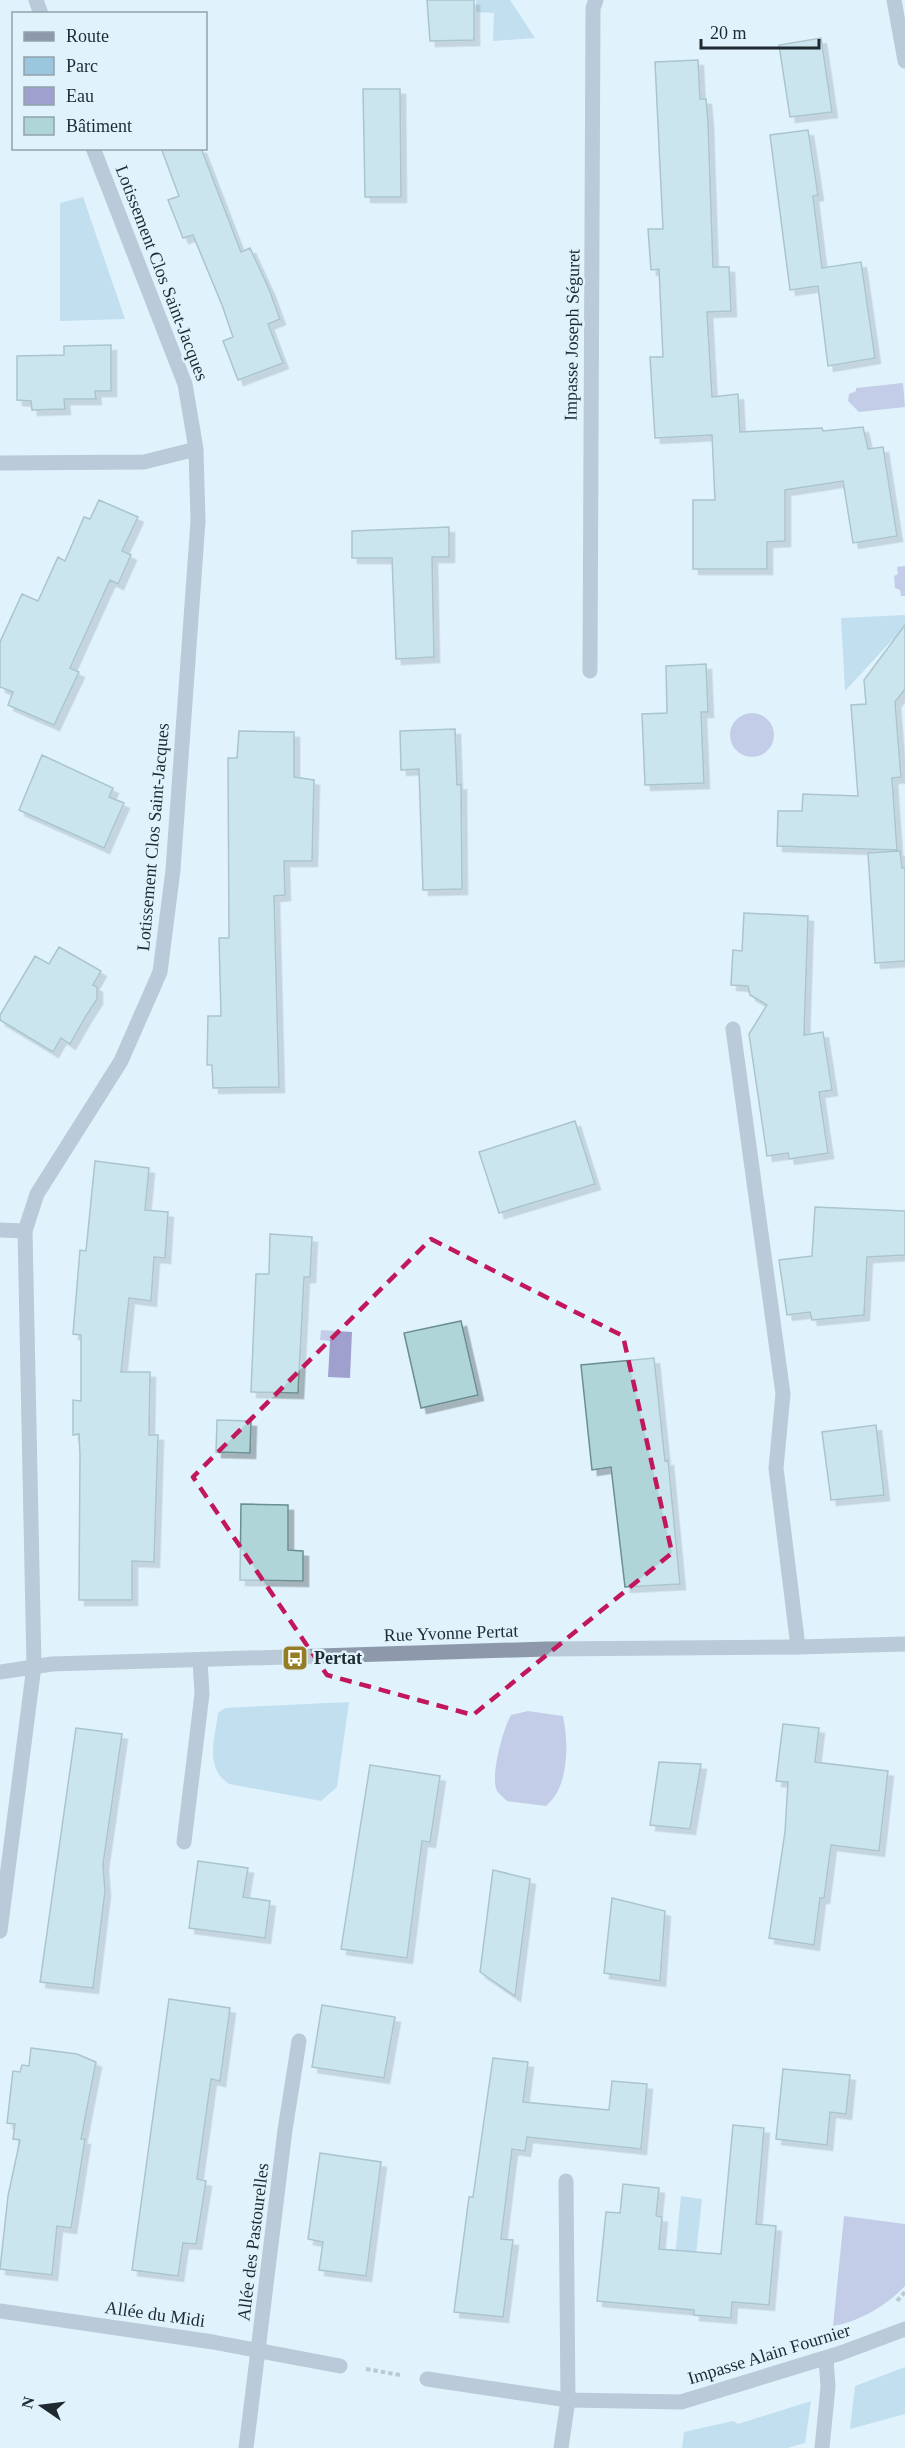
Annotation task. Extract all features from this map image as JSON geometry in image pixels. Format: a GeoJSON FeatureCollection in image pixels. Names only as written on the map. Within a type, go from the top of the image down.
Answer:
{"type":"FeatureCollection","features":[{"type":"Feature","properties":{"kind":"street","name":"Impasse Joseph Séguret"},"geometry":{"type":"LineString","coordinates":[[591,670],[593,8],[596,0]]}},
{"type":"Feature","properties":{"kind":"street"},"geometry":{"type":"LineString","coordinates":[[894,0],[905,61]]}},
{"type":"Feature","properties":{"kind":"street","name":"Lotissement Clos Saint-Jacques"},"geometry":{"type":"LineString","coordinates":[[0,1931],[34,1666],[25,1231],[37,1194],[121,1060],[160,972],[173,870],[198,521],[196,449],[185,384],[94,150]]}},
{"type":"Feature","properties":{"kind":"street"},"geometry":{"type":"LineString","coordinates":[[0,463],[144,462],[196,449]]}},
{"type":"Feature","properties":{"kind":"street"},"geometry":{"type":"LineString","coordinates":[[733,1029],[783,1394],[776,1468],[798,1647]]}},
{"type":"Feature","properties":{"kind":"street"},"geometry":{"type":"LineString","coordinates":[[0,1230],[25,1231]]}},
{"type":"Feature","properties":{"kind":"street","name":"Rue Yvonne Pertat"},"geometry":{"type":"LineString","coordinates":[[0,1672],[34,1666],[547,1649],[905,1644]]}},
{"type":"Feature","properties":{"kind":"street"},"geometry":{"type":"LineString","coordinates":[[184,1842],[202,1694],[200,1660]]}},
{"type":"Feature","properties":{"kind":"street","name":"Allée des Pastourelles"},"geometry":{"type":"LineString","coordinates":[[246,2448],[260,2352],[285,2130],[299,2041]]}},
{"type":"Feature","properties":{"kind":"street"},"geometry":{"type":"LineString","coordinates":[[561,2448],[568,2400],[566,2181]]}},
{"type":"Feature","properties":{"kind":"street","name":"Allée du Midi"},"geometry":{"type":"LineString","coordinates":[[0,2311],[213,2342],[340,2366]]}},
{"type":"Feature","properties":{"kind":"street","name":"Impasse Alain Fournier"},"geometry":{"type":"LineString","coordinates":[[427,2379],[568,2400],[681,2402],[826,2358],[905,2329]]}},
{"type":"Feature","properties":{"kind":"street"},"geometry":{"type":"LineString","coordinates":[[822,2448],[828,2387],[826,2358]]}},
{"type":"Feature","properties":{"kind":"path"},"geometry":{"type":"LineString","coordinates":[[340,2366],[427,2379]]}},
{"type":"Feature","properties":{"kind":"highlighted area"},"geometry":{"type":"Polygon","coordinates":[[[431,1239],[623,1336],[672,1553],[473,1715],[327,1675],[193,1477],[431,1239]]]}},
{"type":"Feature","properties":{"kind":"green space"},"geometry":{"type":"Polygon","coordinates":[[[476,0],[510,0],[535,38],[493,41],[494,13],[476,12],[476,0]]]}},
{"type":"Feature","properties":{"kind":"green space"},"geometry":{"type":"Polygon","coordinates":[[[83,197],[125,319],[60,321],[60,203],[83,197]]]}},
{"type":"Feature","properties":{"kind":"green space"},"geometry":{"type":"Polygon","coordinates":[[[905,615],[905,649],[893,639],[845,691],[841,618],[905,615]]]}},
{"type":"Feature","properties":{"kind":"green space"},"geometry":{"type":"Polygon","coordinates":[[[349,1702],[337,1787],[321,1801],[229,1784],[216,1769],[213,1752],[215,1733],[218,1713],[225,1708],[349,1702]]]}},
{"type":"Feature","properties":{"kind":"green space"},"geometry":{"type":"Polygon","coordinates":[[[681,2196],[702,2199],[690,2311],[647,2305],[674,2267],[681,2196]]]}},
{"type":"Feature","properties":{"kind":"green space"},"geometry":{"type":"Polygon","coordinates":[[[905,2367],[905,2414],[850,2429],[855,2386],[905,2367]]]}},
{"type":"Feature","properties":{"kind":"green space"},"geometry":{"type":"Polygon","coordinates":[[[811,2401],[805,2443],[787,2448],[682,2448],[684,2432],[733,2421],[738,2424],[811,2401]]]}},
{"type":"Feature","properties":{"kind":"water"},"geometry":{"type":"Polygon","coordinates":[[[903,383],[905,407],[859,412],[848,401],[849,394],[856,391],[856,388],[903,383]]]}},
{"type":"Feature","properties":{"kind":"water"},"geometry":{"type":"Polygon","coordinates":[[[905,566],[905,596],[901,596],[900,590],[895,588],[894,576],[898,574],[897,567],[905,566]]]}},
{"type":"Feature","properties":{"kind":"water"},"geometry":{"type":"Polygon","coordinates":[[[752,713],[761,714],[768,719],[773,726],[773,744],[768,751],[761,756],[752,757],[743,756],[736,751],[731,744],[730,735],[731,726],[736,719],[743,714],[752,713]]]}},
{"type":"Feature","properties":{"kind":"water"},"geometry":{"type":"Polygon","coordinates":[[[321,1330],[352,1332],[350,1378],[328,1377],[330,1341],[320,1340],[321,1330]]]}},
{"type":"Feature","properties":{"kind":"water"},"geometry":{"type":"Polygon","coordinates":[[[528,1711],[563,1716],[566,1752],[563,1777],[554,1798],[546,1806],[507,1801],[497,1791],[495,1784],[498,1753],[511,1715],[528,1711]]]}},
{"type":"Feature","properties":{"kind":"water"},"geometry":{"type":"Polygon","coordinates":[[[844,2216],[905,2224],[905,2286],[872,2312],[853,2321],[833,2326],[844,2216]]]}},
{"type":"Feature","properties":{"kind":"building"},"geometry":{"type":"Polygon","coordinates":[[[427,0],[474,0],[474,40],[430,41],[427,0]]]}},
{"type":"Feature","properties":{"kind":"building"},"geometry":{"type":"Polygon","coordinates":[[[821,38],[832,112],[790,117],[779,45],[821,38]]]}},
{"type":"Feature","properties":{"kind":"building"},"geometry":{"type":"Polygon","coordinates":[[[698,60],[700,99],[706,99],[708,122],[713,267],[729,267],[731,311],[707,312],[712,397],[738,394],[740,432],[822,428],[823,431],[863,427],[868,449],[883,447],[897,536],[853,543],[843,481],[785,490],[785,541],[767,542],[767,569],[693,569],[693,500],[715,500],[712,435],[655,438],[650,357],[663,357],[659,269],[651,270],[648,229],[663,229],[655,62],[698,60]]]}},
{"type":"Feature","properties":{"kind":"building"},"geometry":{"type":"Polygon","coordinates":[[[363,89],[400,89],[401,197],[365,197],[363,89]]]}},
{"type":"Feature","properties":{"kind":"building"},"geometry":{"type":"Polygon","coordinates":[[[808,130],[818,195],[813,196],[822,268],[861,262],[875,358],[828,366],[818,286],[790,290],[770,135],[808,130]]]}},
{"type":"Feature","properties":{"kind":"building"},"geometry":{"type":"Polygon","coordinates":[[[162,150],[202,150],[241,252],[250,248],[269,289],[280,319],[268,324],[283,363],[238,380],[223,341],[233,337],[222,305],[193,235],[183,238],[168,200],[179,196],[162,150]]]}},
{"type":"Feature","properties":{"kind":"building"},"geometry":{"type":"Polygon","coordinates":[[[111,345],[111,391],[95,391],[96,399],[64,399],[65,409],[32,410],[31,401],[17,400],[17,356],[64,355],[64,346],[111,345]]]}},
{"type":"Feature","properties":{"kind":"building"},"geometry":{"type":"Polygon","coordinates":[[[99,500],[138,517],[122,551],[131,555],[118,584],[110,580],[70,668],[79,672],[54,725],[8,705],[13,692],[0,687],[0,642],[22,594],[38,601],[58,557],[65,561],[84,517],[90,519],[99,500]]]}},
{"type":"Feature","properties":{"kind":"building"},"geometry":{"type":"Polygon","coordinates":[[[449,527],[449,557],[432,557],[434,657],[396,659],[392,558],[352,558],[352,531],[449,527]]]}},
{"type":"Feature","properties":{"kind":"building"},"geometry":{"type":"Polygon","coordinates":[[[905,625],[905,689],[895,702],[901,777],[892,778],[897,850],[777,846],[778,811],[802,811],[803,794],[858,796],[851,705],[866,704],[864,680],[905,625]]]}},
{"type":"Feature","properties":{"kind":"building"},"geometry":{"type":"Polygon","coordinates":[[[706,664],[708,712],[701,712],[704,783],[645,785],[642,714],[667,713],[666,666],[706,664]]]}},
{"type":"Feature","properties":{"kind":"building"},"geometry":{"type":"Polygon","coordinates":[[[455,729],[457,785],[461,784],[462,889],[423,890],[419,769],[401,770],[400,731],[455,729]]]}},
{"type":"Feature","properties":{"kind":"building"},"geometry":{"type":"Polygon","coordinates":[[[239,731],[294,732],[294,777],[314,780],[312,861],[284,861],[285,895],[274,896],[279,1087],[213,1088],[212,1065],[207,1065],[208,1016],[221,1016],[219,938],[229,938],[228,758],[237,758],[239,731]]]}},
{"type":"Feature","properties":{"kind":"building"},"geometry":{"type":"Polygon","coordinates":[[[42,755],[113,788],[109,797],[124,803],[104,848],[19,810],[42,755]]]}},
{"type":"Feature","properties":{"kind":"building"},"geometry":{"type":"Polygon","coordinates":[[[900,851],[902,868],[905,868],[905,961],[875,963],[868,853],[900,851]]]}},
{"type":"Feature","properties":{"kind":"building"},"geometry":{"type":"Polygon","coordinates":[[[744,913],[808,916],[804,1035],[823,1032],[832,1090],[819,1092],[828,1153],[789,1159],[788,1153],[767,1156],[749,1034],[767,1005],[750,995],[748,986],[731,985],[733,950],[742,951],[744,913]]]}},
{"type":"Feature","properties":{"kind":"building"},"geometry":{"type":"Polygon","coordinates":[[[59,947],[101,971],[93,985],[97,987],[97,999],[70,1044],[61,1038],[53,1052],[0,1020],[0,1015],[35,956],[49,964],[59,947]]]}},
{"type":"Feature","properties":{"kind":"building"},"geometry":{"type":"Polygon","coordinates":[[[575,1121],[595,1184],[499,1213],[479,1152],[575,1121]]]}},
{"type":"Feature","properties":{"kind":"building"},"geometry":{"type":"Polygon","coordinates":[[[95,1161],[149,1168],[145,1210],[168,1212],[165,1258],[154,1257],[151,1301],[129,1298],[121,1372],[150,1372],[149,1435],[158,1435],[154,1562],[132,1561],[132,1600],[79,1600],[80,1455],[79,1434],[73,1435],[73,1400],[81,1401],[81,1335],[73,1334],[80,1250],[86,1251],[95,1161]]]}},
{"type":"Feature","properties":{"kind":"building"},"geometry":{"type":"Polygon","coordinates":[[[815,1207],[905,1211],[905,1255],[867,1257],[864,1315],[812,1320],[810,1312],[787,1315],[779,1260],[812,1256],[815,1207]]]}},
{"type":"Feature","properties":{"kind":"building"},"geometry":{"type":"Polygon","coordinates":[[[270,1234],[312,1237],[310,1277],[304,1277],[298,1393],[251,1392],[256,1274],[269,1274],[270,1234]]]}},
{"type":"Feature","properties":{"kind":"building"},"geometry":{"type":"Polygon","coordinates":[[[461,1321],[478,1395],[421,1408],[404,1333],[461,1321]]]}},
{"type":"Feature","properties":{"kind":"building"},"geometry":{"type":"Polygon","coordinates":[[[654,1358],[665,1461],[668,1460],[680,1584],[625,1587],[611,1467],[592,1470],[581,1365],[654,1358]]]}},
{"type":"Feature","properties":{"kind":"building"},"geometry":{"type":"Polygon","coordinates":[[[217,1420],[251,1421],[250,1453],[216,1452],[217,1420]]]}},
{"type":"Feature","properties":{"kind":"building"},"geometry":{"type":"Polygon","coordinates":[[[876,1425],[884,1495],[831,1500],[822,1432],[876,1425]]]}},
{"type":"Feature","properties":{"kind":"building"},"geometry":{"type":"Polygon","coordinates":[[[241,1504],[288,1505],[288,1550],[303,1551],[303,1581],[240,1580],[241,1504]]]}},
{"type":"Feature","properties":{"kind":"building"},"geometry":{"type":"Polygon","coordinates":[[[783,1724],[819,1728],[815,1762],[888,1771],[879,1851],[831,1845],[824,1898],[820,1898],[814,1945],[769,1938],[785,1832],[788,1782],[776,1781],[783,1724]]]}},
{"type":"Feature","properties":{"kind":"building"},"geometry":{"type":"Polygon","coordinates":[[[76,1728],[122,1734],[103,1864],[105,1891],[93,1988],[40,1982],[76,1728]]]}},
{"type":"Feature","properties":{"kind":"building"},"geometry":{"type":"Polygon","coordinates":[[[659,1762],[701,1764],[690,1829],[650,1825],[659,1762]]]}},
{"type":"Feature","properties":{"kind":"building"},"geometry":{"type":"Polygon","coordinates":[[[370,1765],[440,1776],[430,1842],[422,1841],[407,1958],[341,1949],[370,1765]]]}},
{"type":"Feature","properties":{"kind":"building"},"geometry":{"type":"Polygon","coordinates":[[[198,1861],[248,1868],[243,1897],[270,1901],[265,1938],[189,1928],[198,1861]]]}},
{"type":"Feature","properties":{"kind":"building"},"geometry":{"type":"Polygon","coordinates":[[[493,1870],[530,1879],[515,1996],[480,1972],[493,1870]]]}},
{"type":"Feature","properties":{"kind":"building"},"geometry":{"type":"Polygon","coordinates":[[[612,1898],[665,1911],[660,1981],[604,1973],[612,1898]]]}},
{"type":"Feature","properties":{"kind":"building"},"geometry":{"type":"Polygon","coordinates":[[[169,1999],[230,2008],[220,2081],[211,2079],[197,2179],[206,2181],[196,2244],[183,2243],[178,2276],[132,2270],[169,1999]]]}},
{"type":"Feature","properties":{"kind":"building"},"geometry":{"type":"Polygon","coordinates":[[[322,2005],[395,2017],[384,2078],[312,2067],[322,2005]]]}},
{"type":"Feature","properties":{"kind":"building"},"geometry":{"type":"Polygon","coordinates":[[[31,2048],[77,2054],[96,2062],[81,2139],[85,2139],[71,2228],[57,2226],[52,2275],[0,2269],[8,2196],[20,2140],[13,2139],[15,2124],[7,2123],[13,2071],[20,2072],[22,2065],[29,2066],[31,2048]]]}},
{"type":"Feature","properties":{"kind":"building"},"geometry":{"type":"Polygon","coordinates":[[[493,2058],[528,2062],[523,2102],[609,2110],[612,2081],[647,2084],[641,2149],[527,2137],[525,2151],[512,2149],[501,2239],[513,2240],[503,2317],[454,2312],[469,2197],[473,2197],[493,2058]]]}},
{"type":"Feature","properties":{"kind":"building"},"geometry":{"type":"Polygon","coordinates":[[[783,2069],[850,2075],[846,2114],[830,2112],[827,2145],[776,2139],[783,2069]]]}},
{"type":"Feature","properties":{"kind":"building"},"geometry":{"type":"Polygon","coordinates":[[[733,2125],[764,2128],[756,2224],[776,2226],[769,2305],[732,2302],[731,2318],[694,2315],[694,2310],[597,2301],[606,2212],[620,2213],[623,2184],[659,2188],[656,2216],[662,2217],[659,2249],[721,2254],[733,2125]]]}},
{"type":"Feature","properties":{"kind":"building"},"geometry":{"type":"Polygon","coordinates":[[[320,2153],[381,2162],[366,2276],[319,2270],[323,2242],[308,2239],[320,2153]]]}},
{"type":"Feature","properties":{"kind":"place","name":"Pertat"},"geometry":{"type":"Point","coordinates":[295,1658]}}]}
